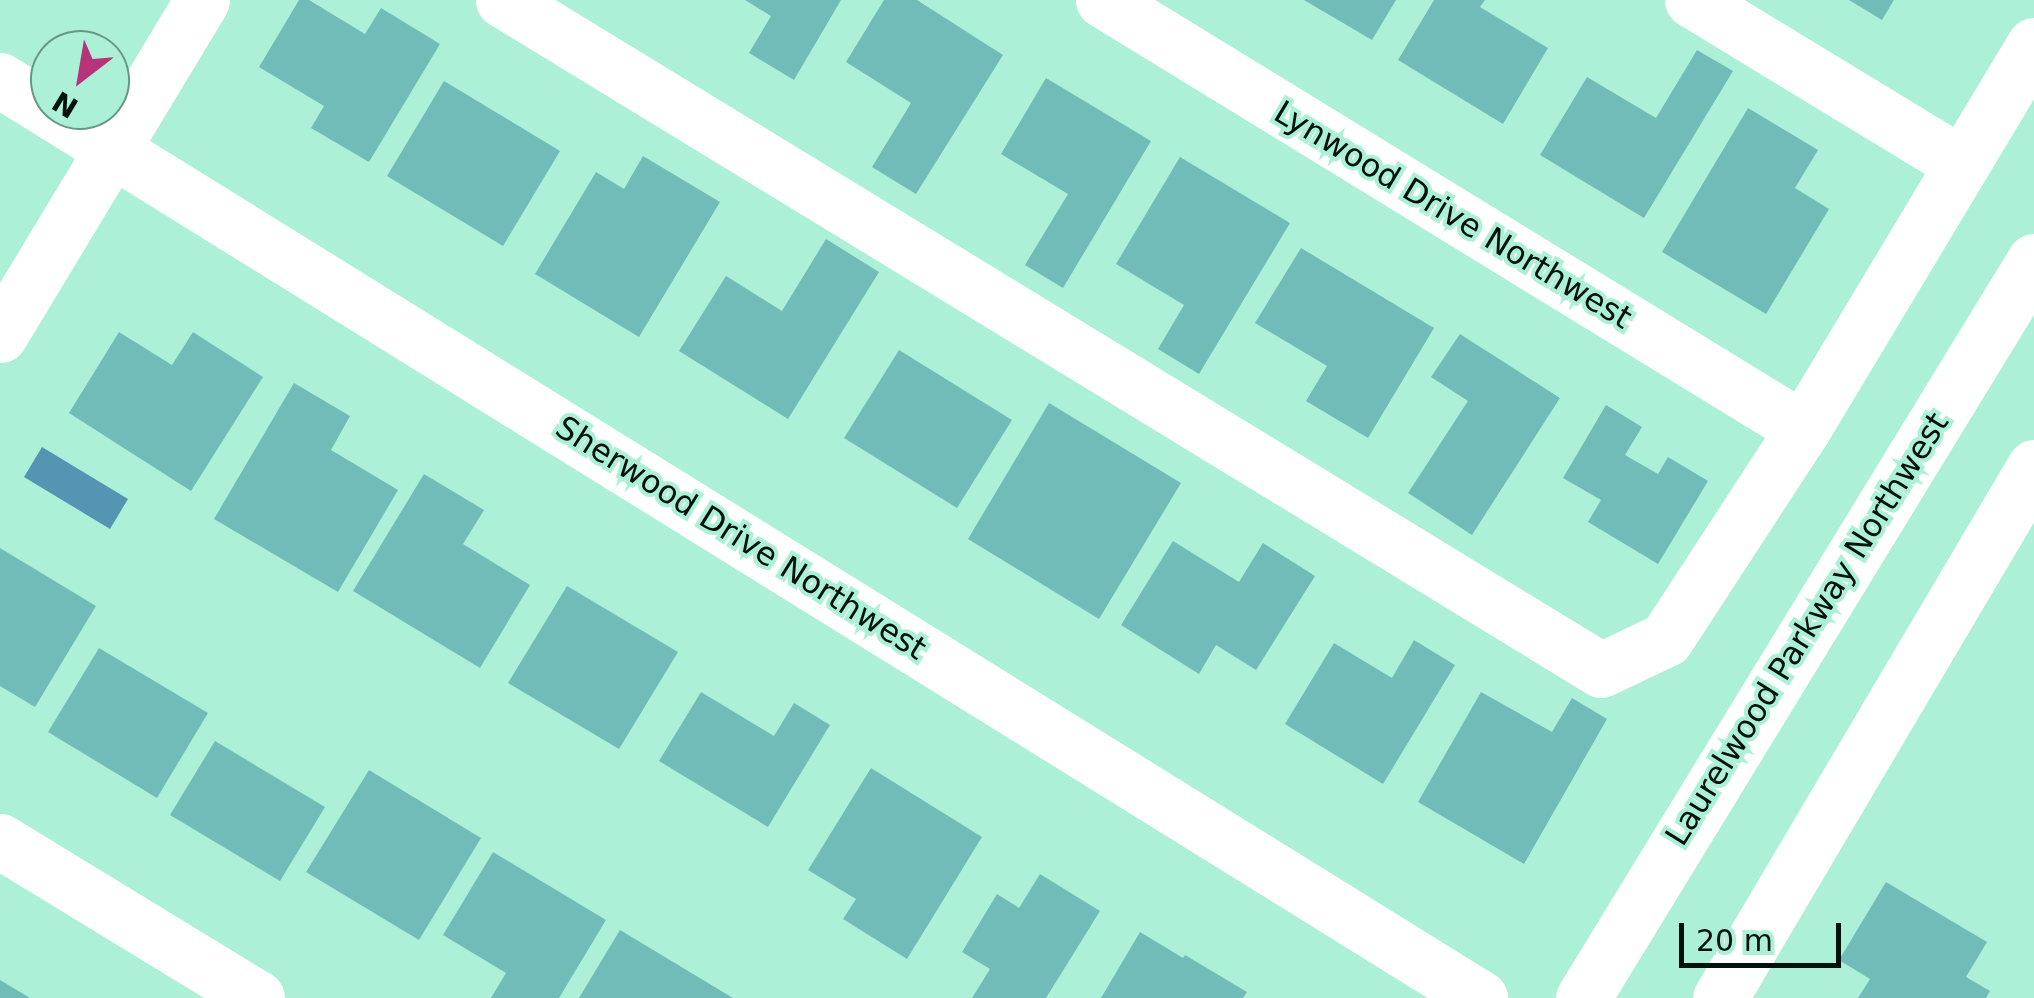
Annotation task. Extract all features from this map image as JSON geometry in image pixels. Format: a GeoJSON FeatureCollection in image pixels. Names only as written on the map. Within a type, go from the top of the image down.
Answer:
{"type":"FeatureCollection","features":[{"type":"Feature","properties":{"kind":"street"},"geometry":{"type":"LineString","coordinates":[[0,334],[202,0]]}},
{"type":"Feature","properties":{"kind":"street"},"geometry":{"type":"LineString","coordinates":[[504,0],[1601,670],[1666,639],[1803,430],[2034,45]]}},
{"type":"Feature","properties":{"kind":"street","name":"Lynwood Drive Northwest"},"geometry":{"type":"LineString","coordinates":[[1103,0],[1803,430]]}},
{"type":"Feature","properties":{"kind":"street"},"geometry":{"type":"LineString","coordinates":[[1692,0],[1962,164]]}},
{"type":"Feature","properties":{"kind":"street","name":"Sherwood Drive Northwest"},"geometry":{"type":"LineString","coordinates":[[0,80],[1480,998]]}},
{"type":"Feature","properties":{"kind":"street","name":"Laurelwood Parkway Northwest"},"geometry":{"type":"LineString","coordinates":[[1583,998],[2034,261]]}},
{"type":"Feature","properties":{"kind":"street"},"geometry":{"type":"LineString","coordinates":[[1720,998],[2034,467]]}},
{"type":"Feature","properties":{"kind":"street"},"geometry":{"type":"LineString","coordinates":[[0,840],[257,998]]}},
{"type":"Feature","properties":{"kind":"water"},"geometry":{"type":"Polygon","coordinates":[[[42,447],[128,499],[110,529],[24,477],[42,447]]]}},
{"type":"Feature","properties":{"kind":"building"},"geometry":{"type":"Polygon","coordinates":[[[299,0],[309,0],[365,34],[381,8],[440,44],[369,162],[311,128],[324,106],[259,67],[299,0]]]}},
{"type":"Feature","properties":{"kind":"building"},"geometry":{"type":"Polygon","coordinates":[[[745,0],[841,0],[794,80],[749,53],[771,16],[745,0]]]}},
{"type":"Feature","properties":{"kind":"building"},"geometry":{"type":"Polygon","coordinates":[[[884,0],[917,0],[1003,55],[916,194],[872,167],[911,103],[846,62],[884,0]]]}},
{"type":"Feature","properties":{"kind":"building"},"geometry":{"type":"Polygon","coordinates":[[[1304,0],[1396,0],[1372,40],[1304,0]]]}},
{"type":"Feature","properties":{"kind":"building"},"geometry":{"type":"Polygon","coordinates":[[[1434,0],[1485,0],[1480,7],[1548,48],[1503,124],[1398,60],[1434,0]]]}},
{"type":"Feature","properties":{"kind":"building"},"geometry":{"type":"Polygon","coordinates":[[[1849,0],[1894,0],[1882,20],[1849,0]]]}},
{"type":"Feature","properties":{"kind":"building"},"geometry":{"type":"Polygon","coordinates":[[[1697,50],[1733,71],[1644,218],[1540,155],[1587,77],[1656,118],[1697,50]]]}},
{"type":"Feature","properties":{"kind":"building"},"geometry":{"type":"Polygon","coordinates":[[[1046,78],[1151,141],[1063,288],[1025,265],[1068,194],[1001,154],[1046,78]]]}},
{"type":"Feature","properties":{"kind":"building"},"geometry":{"type":"Polygon","coordinates":[[[444,81],[560,151],[503,246],[387,176],[444,81]]]}},
{"type":"Feature","properties":{"kind":"building"},"geometry":{"type":"Polygon","coordinates":[[[1748,108],[1818,150],[1795,188],[1829,209],[1766,314],[1662,252],[1748,108]]]}},
{"type":"Feature","properties":{"kind":"building"},"geometry":{"type":"Polygon","coordinates":[[[643,156],[720,202],[639,337],[535,274],[596,172],[624,189],[643,156]]]}},
{"type":"Feature","properties":{"kind":"building"},"geometry":{"type":"Polygon","coordinates":[[[1180,157],[1290,223],[1199,374],[1158,349],[1184,305],[1116,264],[1180,157]]]}},
{"type":"Feature","properties":{"kind":"building"},"geometry":{"type":"Polygon","coordinates":[[[826,239],[879,272],[788,419],[679,351],[726,276],[782,311],[826,239]]]}},
{"type":"Feature","properties":{"kind":"building"},"geometry":{"type":"Polygon","coordinates":[[[1301,248],[1434,328],[1368,438],[1306,401],[1327,366],[1255,323],[1301,248]]]}},
{"type":"Feature","properties":{"kind":"building"},"geometry":{"type":"Polygon","coordinates":[[[119,332],[172,365],[193,332],[263,377],[191,491],[69,413],[119,332]]]}},
{"type":"Feature","properties":{"kind":"building"},"geometry":{"type":"Polygon","coordinates":[[[1460,334],[1560,398],[1472,535],[1408,493],[1468,401],[1431,377],[1460,334]]]}},
{"type":"Feature","properties":{"kind":"building"},"geometry":{"type":"Polygon","coordinates":[[[899,350],[1012,420],[957,508],[844,438],[899,350]]]}},
{"type":"Feature","properties":{"kind":"building"},"geometry":{"type":"Polygon","coordinates":[[[294,383],[350,416],[331,450],[398,490],[338,592],[214,519],[294,383]]]}},
{"type":"Feature","properties":{"kind":"building"},"geometry":{"type":"Polygon","coordinates":[[[1049,403],[1181,483],[1099,619],[968,539],[1049,403]]]}},
{"type":"Feature","properties":{"kind":"building"},"geometry":{"type":"Polygon","coordinates":[[[1606,405],[1642,427],[1625,455],[1658,474],[1668,457],[1708,481],[1658,564],[1588,522],[1601,500],[1563,478],[1606,405]]]}},
{"type":"Feature","properties":{"kind":"building"},"geometry":{"type":"Polygon","coordinates":[[[424,474],[484,510],[463,544],[530,585],[480,668],[353,591],[424,474]]]}},
{"type":"Feature","properties":{"kind":"building"},"geometry":{"type":"Polygon","coordinates":[[[1173,541],[1239,582],[1263,543],[1315,576],[1256,670],[1216,645],[1199,674],[1121,625],[1173,541]]]}},
{"type":"Feature","properties":{"kind":"building"},"geometry":{"type":"Polygon","coordinates":[[[0,548],[96,606],[35,707],[0,686],[0,548]]]}},
{"type":"Feature","properties":{"kind":"building"},"geometry":{"type":"Polygon","coordinates":[[[567,586],[678,652],[619,749],[508,683],[567,586]]]}},
{"type":"Feature","properties":{"kind":"building"},"geometry":{"type":"Polygon","coordinates":[[[1414,640],[1455,665],[1383,784],[1285,724],[1334,643],[1392,678],[1414,640]]]}},
{"type":"Feature","properties":{"kind":"building"},"geometry":{"type":"Polygon","coordinates":[[[99,648],[208,713],[157,798],[48,732],[99,648]]]}},
{"type":"Feature","properties":{"kind":"building"},"geometry":{"type":"Polygon","coordinates":[[[701,692],[774,736],[794,703],[830,725],[768,827],[659,761],[701,692]]]}},
{"type":"Feature","properties":{"kind":"building"},"geometry":{"type":"Polygon","coordinates":[[[1481,692],[1552,732],[1572,698],[1607,719],[1524,864],[1418,802],[1481,692]]]}},
{"type":"Feature","properties":{"kind":"building"},"geometry":{"type":"Polygon","coordinates":[[[215,741],[325,807],[280,881],[170,815],[215,741]]]}},
{"type":"Feature","properties":{"kind":"building"},"geometry":{"type":"Polygon","coordinates":[[[871,768],[982,837],[907,959],[843,919],[856,899],[808,870],[871,768]]]}},
{"type":"Feature","properties":{"kind":"building"},"geometry":{"type":"Polygon","coordinates":[[[369,770],[481,838],[419,940],[306,872],[369,770]]]}},
{"type":"Feature","properties":{"kind":"building"},"geometry":{"type":"Polygon","coordinates":[[[493,852],[606,920],[559,998],[491,998],[506,973],[443,935],[493,852]]]}},
{"type":"Feature","properties":{"kind":"building"},"geometry":{"type":"Polygon","coordinates":[[[1040,874],[1100,911],[1046,998],[972,998],[990,969],[962,952],[997,894],[1019,908],[1040,874]]]}},
{"type":"Feature","properties":{"kind":"building"},"geometry":{"type":"Polygon","coordinates":[[[1886,882],[1987,942],[1966,977],[1990,991],[1986,998],[1858,998],[1870,979],[1839,960],[1886,882]]]}},
{"type":"Feature","properties":{"kind":"building"},"geometry":{"type":"Polygon","coordinates":[[[620,930],[733,998],[579,998],[620,930]]]}},
{"type":"Feature","properties":{"kind":"building"},"geometry":{"type":"Polygon","coordinates":[[[1140,932],[1247,992],[1243,998],[1101,998],[1140,932]]]}},
{"type":"Feature","properties":{"kind":"building"},"geometry":{"type":"Polygon","coordinates":[[[0,980],[30,998],[0,998],[0,980]]]}}]}
